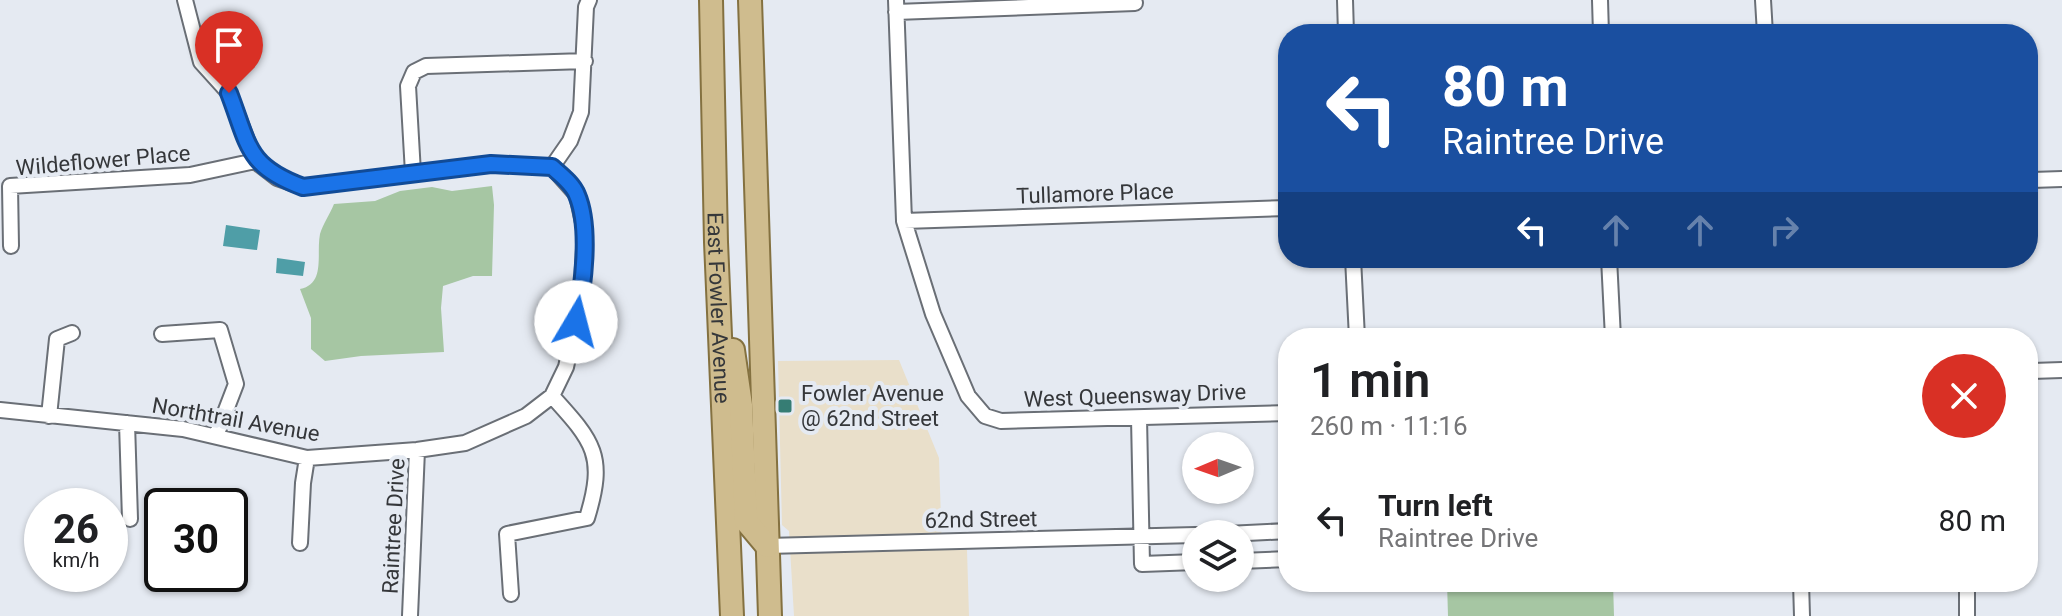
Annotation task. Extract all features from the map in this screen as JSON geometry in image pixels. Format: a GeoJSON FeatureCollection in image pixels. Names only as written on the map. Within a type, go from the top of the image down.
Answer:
{"type":"FeatureCollection","features":[{"type":"Feature","properties":{"kind":"main road","name":"East Fowler Avenue"},"geometry":{"type":"LineString","coordinates":[[711,0],[716,242],[732,616]]}},
{"type":"Feature","properties":{"kind":"main road","name":"East Fowler Avenue"},"geometry":{"type":"LineString","coordinates":[[750,0],[770,616]]}},
{"type":"Feature","properties":{"kind":"main road"},"geometry":{"type":"LineString","coordinates":[[716,242],[741,405],[746,521],[767,546]]}},
{"type":"Feature","properties":{"kind":"street"},"geometry":{"type":"LineString","coordinates":[[186,0],[201,62],[229,93],[255,161],[277,178],[303,187],[491,164],[552,167],[577,195],[585,232],[581,300],[566,367],[552,396],[579,426],[594,449],[595,490],[587,518],[507,534],[511,594]]}},
{"type":"Feature","properties":{"kind":"street"},"geometry":{"type":"LineString","coordinates":[[552,167],[570,141],[581,112],[586,7],[589,0]]}},
{"type":"Feature","properties":{"kind":"street"},"geometry":{"type":"LineString","coordinates":[[1345,0],[1346,24]]}},
{"type":"Feature","properties":{"kind":"street"},"geometry":{"type":"LineString","coordinates":[[1600,0],[1601,24]]}},
{"type":"Feature","properties":{"kind":"street"},"geometry":{"type":"LineString","coordinates":[[1763,0],[1764,24]]}},
{"type":"Feature","properties":{"kind":"street"},"geometry":{"type":"LineString","coordinates":[[904,221],[896,6],[1135,3]]}},
{"type":"Feature","properties":{"kind":"street"},"geometry":{"type":"LineString","coordinates":[[413,173],[408,86],[414,72],[426,66],[585,61]]}},
{"type":"Feature","properties":{"kind":"street","name":"Wildeflower Place"},"geometry":{"type":"LineString","coordinates":[[11,246],[10,186],[190,175],[255,161]]}},
{"type":"Feature","properties":{"kind":"street"},"geometry":{"type":"LineString","coordinates":[[2038,180],[2062,179]]}},
{"type":"Feature","properties":{"kind":"street","name":"Tullamore Place"},"geometry":{"type":"LineString","coordinates":[[904,221],[1278,208]]}},
{"type":"Feature","properties":{"kind":"street","name":"West Queensway Drive"},"geometry":{"type":"LineString","coordinates":[[904,221],[933,314],[968,396],[985,416],[1001,421],[1278,413]]}},
{"type":"Feature","properties":{"kind":"street"},"geometry":{"type":"LineString","coordinates":[[1354,268],[1356,328]]}},
{"type":"Feature","properties":{"kind":"street"},"geometry":{"type":"LineString","coordinates":[[1610,268],[1612,328]]}},
{"type":"Feature","properties":{"kind":"street"},"geometry":{"type":"LineString","coordinates":[[162,334],[220,330],[236,384],[216,436]]}},
{"type":"Feature","properties":{"kind":"street"},"geometry":{"type":"LineString","coordinates":[[49,416],[57,339],[72,333]]}},
{"type":"Feature","properties":{"kind":"street"},"geometry":{"type":"LineString","coordinates":[[2038,371],[2062,370]]}},
{"type":"Feature","properties":{"kind":"street","name":"Raintree Drive"},"geometry":{"type":"LineString","coordinates":[[410,616],[417,450],[465,443],[526,416],[552,396]]}},
{"type":"Feature","properties":{"kind":"street","name":"Northtrail Avenue"},"geometry":{"type":"LineString","coordinates":[[0,410],[183,429],[307,458],[417,450]]}},
{"type":"Feature","properties":{"kind":"street"},"geometry":{"type":"LineString","coordinates":[[1139,418],[1142,564],[1182,563]]}},
{"type":"Feature","properties":{"kind":"street"},"geometry":{"type":"LineString","coordinates":[[127,423],[130,519]]}},
{"type":"Feature","properties":{"kind":"street"},"geometry":{"type":"LineString","coordinates":[[300,543],[307,458]]}},
{"type":"Feature","properties":{"kind":"street"},"geometry":{"type":"LineString","coordinates":[[1254,533],[1278,531]]}},
{"type":"Feature","properties":{"kind":"street","name":"62nd Street"},"geometry":{"type":"LineString","coordinates":[[767,546],[1182,536]]}},
{"type":"Feature","properties":{"kind":"street"},"geometry":{"type":"LineString","coordinates":[[1254,560],[1278,559]]}},
{"type":"Feature","properties":{"kind":"street"},"geometry":{"type":"LineString","coordinates":[[1801,592],[1802,616]]}},
{"type":"Feature","properties":{"kind":"street"},"geometry":{"type":"LineString","coordinates":[[1967,592],[1967,616]]}},
{"type":"Feature","properties":{"kind":"shaded area"},"geometry":{"type":"Polygon","coordinates":[[[899,360],[939,458],[942,550],[967,550],[969,616],[794,616],[789,531],[782,525],[778,361],[899,360]]]}},
{"type":"Feature","properties":{"kind":"green space"},"geometry":{"type":"Polygon","coordinates":[[[492,186],[492,276],[473,276],[443,286],[444,352],[325,361],[311,349],[311,318],[300,289],[308,286],[317,275],[320,234],[334,204],[375,201],[400,191],[432,187],[452,191],[492,186]]]}},
{"type":"Feature","properties":{"kind":"green space"},"geometry":{"type":"Polygon","coordinates":[[[1447,592],[1613,592],[1614,616],[1448,616],[1447,592]]]}},
{"type":"Feature","properties":{"kind":"water"},"geometry":{"type":"Polygon","coordinates":[[[226,225],[260,230],[257,250],[223,246],[226,225]]]}},
{"type":"Feature","properties":{"kind":"water"},"geometry":{"type":"Polygon","coordinates":[[[277,258],[305,262],[303,276],[276,273],[277,258]]]}},
{"type":"Feature","properties":{"kind":"place","name":"Fowler Avenue @ 62nd Street"},"geometry":{"type":"Point","coordinates":[785,406]}},
{"type":"Feature","properties":{"kind":"route"},"geometry":{"type":"LineString","coordinates":[[229,93],[255,161],[277,178],[303,187],[491,164],[552,167],[566,179],[577,195],[585,232],[581,300],[576,322]]}}]}
